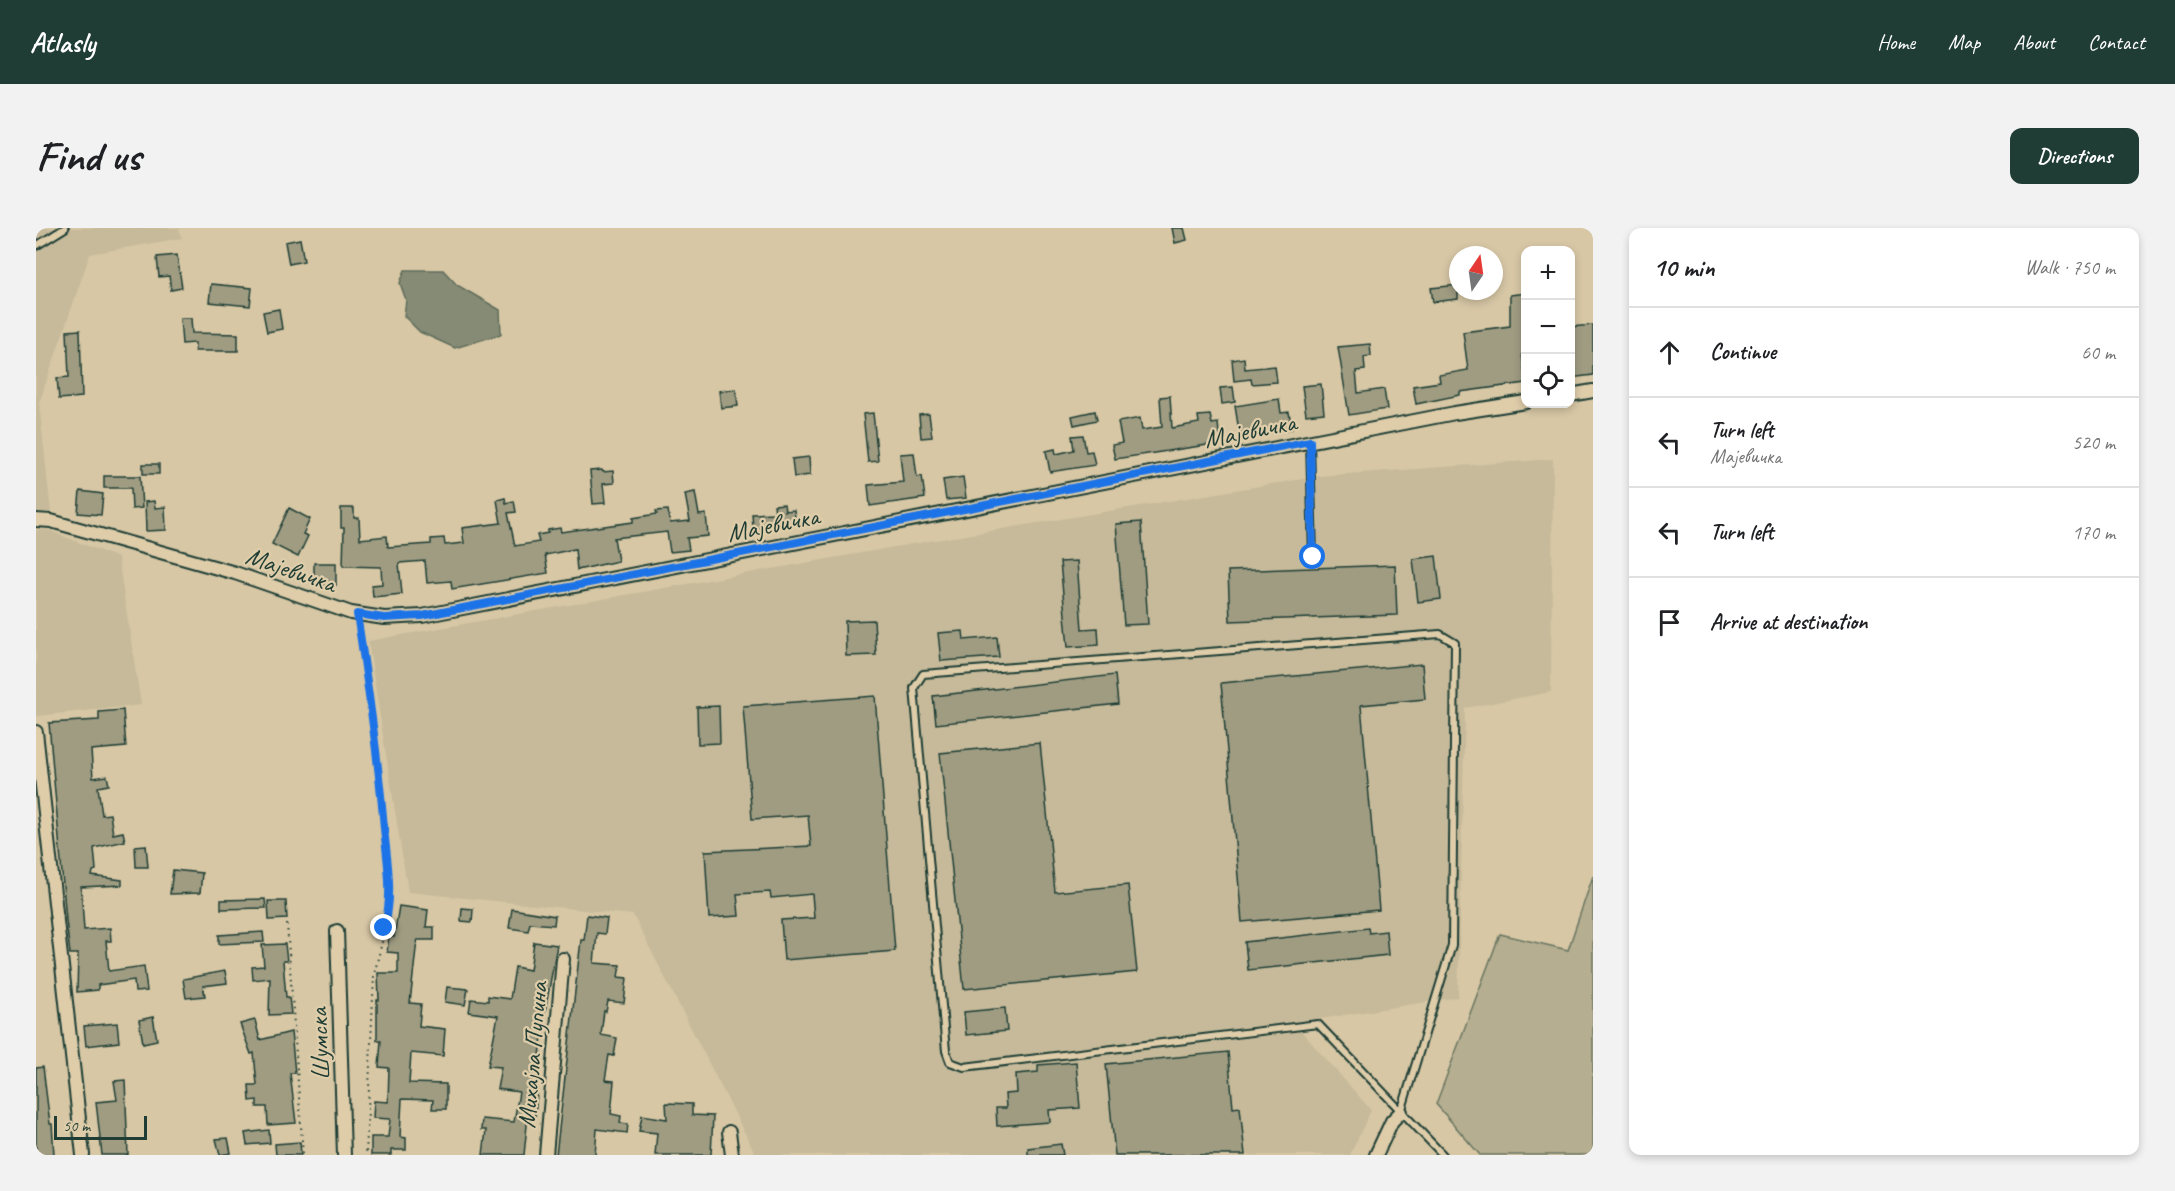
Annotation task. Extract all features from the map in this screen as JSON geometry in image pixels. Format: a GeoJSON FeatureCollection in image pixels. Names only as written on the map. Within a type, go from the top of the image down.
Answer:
{"type":"FeatureCollection","features":[{"type":"Feature","properties":{"kind":"street"},"geometry":{"type":"LineString","coordinates":[[1575,394],[1593,391]]}},
{"type":"Feature","properties":{"kind":"street","name":"Мајевичка"},"geometry":{"type":"LineString","coordinates":[[36,520],[51,521],[236,573],[357,614],[384,618],[422,616],[1310,441],[1521,403]]}},
{"type":"Feature","properties":{"kind":"street"},"geometry":{"type":"LineString","coordinates":[[36,732],[83,1155]]}},
{"type":"Feature","properties":{"kind":"street","name":"Шумска"},"geometry":{"type":"LineString","coordinates":[[337,931],[344,1155]]}},
{"type":"Feature","properties":{"kind":"street","name":"Михајла Пупина"},"geometry":{"type":"LineString","coordinates":[[546,1155],[563,959]]}},
{"type":"Feature","properties":{"kind":"street"},"geometry":{"type":"LineString","coordinates":[[1376,1155],[1392,1121],[1401,1112]]}},
{"type":"Feature","properties":{"kind":"street"},"geometry":{"type":"LineString","coordinates":[[729,1132],[732,1155]]}},
{"type":"Feature","properties":{"kind":"lane"},"geometry":{"type":"LineString","coordinates":[[36,246],[65,228]]}},
{"type":"Feature","properties":{"kind":"lane"},"geometry":{"type":"LineString","coordinates":[[1310,441],[1313,557]]}},
{"type":"Feature","properties":{"kind":"lane"},"geometry":{"type":"LineString","coordinates":[[1401,1112],[1452,945],[1455,643],[1440,634],[923,674],[914,688],[946,1051],[950,1062],[964,1066],[1318,1024],[1401,1112],[1443,1155]]}},
{"type":"Feature","properties":{"kind":"path"},"geometry":{"type":"LineString","coordinates":[[357,614],[376,739],[390,894],[389,913],[374,975],[366,1155]]}},
{"type":"Feature","properties":{"kind":"path"},"geometry":{"type":"LineString","coordinates":[[287,924],[303,1155]]}},
{"type":"Feature","properties":{"kind":"shaded area"},"geometry":{"type":"Polygon","coordinates":[[[36,228],[179,228],[182,238],[90,254],[39,403],[51,512],[36,512],[36,228]]]}},
{"type":"Feature","properties":{"kind":"shaded area"},"geometry":{"type":"Polygon","coordinates":[[[405,270],[443,270],[457,285],[500,310],[501,334],[455,348],[420,332],[404,316],[406,300],[400,283],[405,270]]]}},
{"type":"Feature","properties":{"kind":"shaded area"},"geometry":{"type":"Polygon","coordinates":[[[1553,459],[1551,692],[1465,708],[1458,997],[1294,1023],[1371,1110],[1350,1155],[756,1155],[633,915],[408,892],[368,641],[906,545],[1320,476],[1553,459]]]}},
{"type":"Feature","properties":{"kind":"shaded area"},"geometry":{"type":"Polygon","coordinates":[[[36,530],[48,530],[118,558],[141,705],[36,716],[36,530]]]}},
{"type":"Feature","properties":{"kind":"shaded area"},"geometry":{"type":"Polygon","coordinates":[[[1593,876],[1593,1155],[1480,1155],[1436,1104],[1500,934],[1568,950],[1593,876]]]}},
{"type":"Feature","properties":{"kind":"building"},"geometry":{"type":"Polygon","coordinates":[[[1172,228],[1184,228],[1187,240],[1175,243],[1172,228]]]}},
{"type":"Feature","properties":{"kind":"building"},"geometry":{"type":"Polygon","coordinates":[[[300,239],[304,261],[289,264],[285,242],[300,239]]]}},
{"type":"Feature","properties":{"kind":"building"},"geometry":{"type":"Polygon","coordinates":[[[177,255],[182,288],[171,290],[169,276],[159,277],[157,257],[177,255]]]}},
{"type":"Feature","properties":{"kind":"building"},"geometry":{"type":"Polygon","coordinates":[[[211,284],[252,288],[250,306],[209,302],[211,284]]]}},
{"type":"Feature","properties":{"kind":"building"},"geometry":{"type":"Polygon","coordinates":[[[1449,286],[1450,300],[1433,302],[1431,288],[1449,286]]]}},
{"type":"Feature","properties":{"kind":"building"},"geometry":{"type":"Polygon","coordinates":[[[1521,294],[1521,384],[1460,392],[1460,395],[1416,404],[1413,386],[1440,382],[1439,375],[1468,370],[1463,332],[1510,326],[1510,295],[1521,294]]]}},
{"type":"Feature","properties":{"kind":"building"},"geometry":{"type":"Polygon","coordinates":[[[279,309],[282,329],[267,332],[263,312],[279,309]]]}},
{"type":"Feature","properties":{"kind":"building"},"geometry":{"type":"Polygon","coordinates":[[[180,318],[191,318],[192,333],[238,334],[238,351],[195,351],[195,343],[182,344],[180,318]]]}},
{"type":"Feature","properties":{"kind":"building"},"geometry":{"type":"Polygon","coordinates":[[[1593,325],[1593,375],[1575,377],[1575,327],[1593,325]]]}},
{"type":"Feature","properties":{"kind":"building"},"geometry":{"type":"Polygon","coordinates":[[[80,330],[82,397],[59,399],[57,378],[69,377],[67,331],[80,330]]]}},
{"type":"Feature","properties":{"kind":"building"},"geometry":{"type":"Polygon","coordinates":[[[1370,344],[1371,356],[1364,357],[1365,370],[1356,371],[1358,393],[1384,389],[1387,409],[1349,415],[1338,347],[1370,344]]]}},
{"type":"Feature","properties":{"kind":"building"},"geometry":{"type":"Polygon","coordinates":[[[1244,358],[1245,369],[1275,366],[1277,382],[1252,384],[1251,379],[1234,381],[1232,360],[1244,358]]]}},
{"type":"Feature","properties":{"kind":"building"},"geometry":{"type":"Polygon","coordinates":[[[1321,384],[1324,413],[1306,415],[1302,386],[1321,384]]]}},
{"type":"Feature","properties":{"kind":"building"},"geometry":{"type":"Polygon","coordinates":[[[1233,387],[1235,402],[1222,404],[1220,388],[1233,387]]]}},
{"type":"Feature","properties":{"kind":"building"},"geometry":{"type":"Polygon","coordinates":[[[736,389],[738,406],[721,408],[719,391],[736,389]]]}},
{"type":"Feature","properties":{"kind":"building"},"geometry":{"type":"Polygon","coordinates":[[[1170,396],[1172,428],[1199,423],[1198,416],[1210,415],[1212,424],[1218,423],[1220,443],[1115,459],[1112,445],[1122,443],[1118,422],[1140,418],[1142,430],[1162,427],[1160,397],[1170,396]]]}},
{"type":"Feature","properties":{"kind":"building"},"geometry":{"type":"Polygon","coordinates":[[[1279,399],[1281,413],[1289,412],[1292,429],[1240,437],[1235,406],[1279,399]]]}},
{"type":"Feature","properties":{"kind":"building"},"geometry":{"type":"Polygon","coordinates":[[[1095,411],[1097,420],[1074,425],[1072,416],[1095,411]]]}},
{"type":"Feature","properties":{"kind":"building"},"geometry":{"type":"Polygon","coordinates":[[[873,413],[878,461],[868,462],[863,414],[873,413]]]}},
{"type":"Feature","properties":{"kind":"building"},"geometry":{"type":"Polygon","coordinates":[[[929,414],[932,437],[921,438],[919,415],[929,414]]]}},
{"type":"Feature","properties":{"kind":"building"},"geometry":{"type":"Polygon","coordinates":[[[1083,435],[1086,452],[1092,451],[1095,465],[1050,472],[1046,451],[1055,449],[1056,454],[1074,450],[1072,436],[1083,435]]]}},
{"type":"Feature","properties":{"kind":"building"},"geometry":{"type":"Polygon","coordinates":[[[914,453],[917,477],[922,476],[925,498],[870,506],[868,485],[903,482],[900,454],[914,453]]]}},
{"type":"Feature","properties":{"kind":"building"},"geometry":{"type":"Polygon","coordinates":[[[809,457],[810,475],[794,477],[792,459],[809,457]]]}},
{"type":"Feature","properties":{"kind":"building"},"geometry":{"type":"Polygon","coordinates":[[[143,464],[159,464],[159,474],[143,474],[143,464]]]}},
{"type":"Feature","properties":{"kind":"building"},"geometry":{"type":"Polygon","coordinates":[[[602,470],[603,472],[613,471],[614,483],[603,484],[605,503],[593,504],[590,471],[602,470]]]}},
{"type":"Feature","properties":{"kind":"building"},"geometry":{"type":"Polygon","coordinates":[[[104,476],[140,476],[142,508],[132,509],[131,488],[104,488],[104,476]]]}},
{"type":"Feature","properties":{"kind":"building"},"geometry":{"type":"Polygon","coordinates":[[[963,477],[966,498],[946,500],[943,480],[963,477]]]}},
{"type":"Feature","properties":{"kind":"building"},"geometry":{"type":"Polygon","coordinates":[[[80,491],[103,494],[101,515],[78,513],[80,491]]]}},
{"type":"Feature","properties":{"kind":"building"},"geometry":{"type":"Polygon","coordinates":[[[695,492],[699,515],[706,514],[708,536],[687,538],[689,550],[670,552],[667,532],[614,538],[618,561],[577,570],[575,549],[545,555],[548,573],[452,589],[451,581],[427,583],[425,561],[399,563],[402,594],[373,597],[372,585],[382,584],[381,567],[343,566],[344,528],[341,528],[341,508],[354,508],[354,518],[359,518],[360,539],[387,536],[388,547],[431,544],[431,539],[444,538],[445,545],[464,543],[462,528],[501,523],[497,500],[505,498],[506,503],[514,501],[516,512],[508,513],[515,546],[539,542],[537,535],[548,533],[548,530],[560,528],[561,532],[633,522],[633,518],[657,514],[656,511],[668,510],[670,523],[690,521],[685,494],[695,492]]]}},
{"type":"Feature","properties":{"kind":"building"},"geometry":{"type":"Polygon","coordinates":[[[154,501],[155,508],[165,507],[166,530],[146,531],[145,502],[154,501]]]}},
{"type":"Feature","properties":{"kind":"building"},"geometry":{"type":"Polygon","coordinates":[[[784,504],[785,511],[794,510],[796,525],[753,528],[752,514],[775,513],[774,505],[784,504]]]}},
{"type":"Feature","properties":{"kind":"building"},"geometry":{"type":"Polygon","coordinates":[[[289,508],[310,519],[303,534],[308,536],[298,557],[272,544],[289,508]]]}},
{"type":"Feature","properties":{"kind":"building"},"geometry":{"type":"Polygon","coordinates":[[[1141,522],[1148,624],[1124,625],[1116,524],[1141,522]]]}},
{"type":"Feature","properties":{"kind":"building"},"geometry":{"type":"Polygon","coordinates":[[[1436,556],[1441,599],[1418,602],[1413,559],[1436,556]]]}},
{"type":"Feature","properties":{"kind":"building"},"geometry":{"type":"Polygon","coordinates":[[[1077,561],[1082,629],[1098,628],[1099,645],[1068,647],[1060,562],[1077,561]]]}},
{"type":"Feature","properties":{"kind":"building"},"geometry":{"type":"Polygon","coordinates":[[[314,563],[336,563],[336,585],[314,585],[314,563]]]}},
{"type":"Feature","properties":{"kind":"building"},"geometry":{"type":"Polygon","coordinates":[[[1395,565],[1397,615],[1230,621],[1228,571],[1395,565]]]}},
{"type":"Feature","properties":{"kind":"building"},"geometry":{"type":"Polygon","coordinates":[[[874,620],[876,655],[846,656],[845,621],[874,620]]]}},
{"type":"Feature","properties":{"kind":"building"},"geometry":{"type":"Polygon","coordinates":[[[963,631],[964,640],[997,637],[999,657],[941,661],[938,633],[963,631]]]}},
{"type":"Feature","properties":{"kind":"building"},"geometry":{"type":"Polygon","coordinates":[[[1422,664],[1425,699],[1361,705],[1379,910],[1242,922],[1221,683],[1422,664]]]}},
{"type":"Feature","properties":{"kind":"building"},"geometry":{"type":"Polygon","coordinates":[[[1115,675],[1118,704],[936,724],[933,696],[1115,675]]]}},
{"type":"Feature","properties":{"kind":"building"},"geometry":{"type":"Polygon","coordinates":[[[875,696],[895,951],[784,960],[781,920],[814,918],[812,894],[771,898],[770,892],[737,894],[739,916],[709,918],[705,851],[811,846],[808,815],[752,819],[743,706],[875,696]]]}},
{"type":"Feature","properties":{"kind":"building"},"geometry":{"type":"Polygon","coordinates":[[[719,706],[720,743],[698,744],[697,707],[719,706]]]}},
{"type":"Feature","properties":{"kind":"building"},"geometry":{"type":"Polygon","coordinates":[[[123,710],[126,747],[91,750],[93,778],[107,776],[109,785],[98,787],[102,815],[110,814],[113,834],[123,832],[125,841],[94,848],[96,870],[93,871],[92,876],[122,880],[122,885],[81,887],[84,930],[110,928],[111,941],[106,941],[109,971],[144,966],[147,991],[135,992],[134,980],[98,985],[98,990],[77,992],[78,954],[70,954],[49,723],[99,720],[99,712],[123,710]]]}},
{"type":"Feature","properties":{"kind":"building"},"geometry":{"type":"Polygon","coordinates":[[[1040,743],[1055,892],[1128,885],[1137,972],[964,989],[940,753],[1040,743]]]}},
{"type":"Feature","properties":{"kind":"building"},"geometry":{"type":"Polygon","coordinates":[[[146,845],[148,867],[136,867],[135,846],[146,845]]]}},
{"type":"Feature","properties":{"kind":"building"},"geometry":{"type":"Polygon","coordinates":[[[173,870],[202,873],[200,893],[170,894],[173,870]]]}},
{"type":"Feature","properties":{"kind":"building"},"geometry":{"type":"Polygon","coordinates":[[[265,899],[266,908],[221,909],[221,900],[265,899]]]}},
{"type":"Feature","properties":{"kind":"building"},"geometry":{"type":"Polygon","coordinates":[[[268,901],[286,901],[287,919],[269,920],[268,901]]]}},
{"type":"Feature","properties":{"kind":"building"},"geometry":{"type":"Polygon","coordinates":[[[399,906],[428,910],[426,927],[434,927],[434,940],[417,940],[410,1003],[421,1004],[419,1026],[445,1029],[443,1056],[411,1053],[409,1083],[446,1084],[446,1109],[432,1109],[433,1100],[402,1099],[400,1137],[406,1138],[406,1150],[391,1150],[391,1155],[371,1155],[371,1137],[388,1137],[390,1119],[373,1118],[374,1101],[388,1102],[389,1068],[379,1067],[381,1040],[377,1040],[378,973],[398,973],[398,953],[387,952],[389,936],[394,937],[399,906]]]}},
{"type":"Feature","properties":{"kind":"building"},"geometry":{"type":"Polygon","coordinates":[[[462,908],[473,909],[472,922],[461,921],[462,908]]]}},
{"type":"Feature","properties":{"kind":"building"},"geometry":{"type":"Polygon","coordinates":[[[512,909],[555,916],[554,925],[530,923],[528,931],[509,928],[512,909]]]}},
{"type":"Feature","properties":{"kind":"building"},"geometry":{"type":"Polygon","coordinates":[[[587,915],[607,918],[605,934],[597,933],[594,963],[620,965],[618,977],[627,978],[624,1003],[608,1001],[606,1012],[604,1011],[601,1035],[617,1038],[614,1056],[609,1055],[605,1080],[614,1081],[611,1114],[621,1116],[620,1123],[628,1124],[627,1133],[597,1129],[595,1155],[556,1155],[581,940],[584,940],[587,915]]]}},
{"type":"Feature","properties":{"kind":"building"},"geometry":{"type":"Polygon","coordinates":[[[1368,928],[1369,933],[1386,931],[1388,955],[1248,970],[1245,942],[1368,928]]]}},
{"type":"Feature","properties":{"kind":"building"},"geometry":{"type":"Polygon","coordinates":[[[263,932],[264,942],[219,944],[219,935],[263,932]]]}},
{"type":"Feature","properties":{"kind":"building"},"geometry":{"type":"Polygon","coordinates":[[[534,942],[557,945],[543,1023],[535,1116],[528,1115],[524,1155],[483,1155],[486,1130],[481,1130],[482,1119],[514,1122],[519,1092],[497,1089],[501,1067],[488,1066],[498,1016],[469,1012],[471,999],[488,1001],[488,996],[510,999],[515,967],[530,970],[534,942]]]}},
{"type":"Feature","properties":{"kind":"building"},"geometry":{"type":"Polygon","coordinates":[[[285,944],[287,961],[283,961],[286,997],[289,997],[291,1014],[269,1015],[270,978],[253,980],[252,967],[264,966],[262,945],[285,944]]]}},
{"type":"Feature","properties":{"kind":"building"},"geometry":{"type":"Polygon","coordinates":[[[225,971],[227,983],[203,986],[205,996],[186,998],[183,979],[225,971]]]}},
{"type":"Feature","properties":{"kind":"building"},"geometry":{"type":"Polygon","coordinates":[[[447,987],[468,989],[465,1005],[445,1002],[447,987]]]}},
{"type":"Feature","properties":{"kind":"building"},"geometry":{"type":"Polygon","coordinates":[[[1005,1008],[1007,1031],[966,1035],[964,1012],[1005,1008]]]}},
{"type":"Feature","properties":{"kind":"building"},"geometry":{"type":"Polygon","coordinates":[[[153,1017],[157,1040],[143,1043],[139,1020],[153,1017]]]}},
{"type":"Feature","properties":{"kind":"building"},"geometry":{"type":"Polygon","coordinates":[[[255,1020],[260,1040],[291,1032],[295,1073],[290,1073],[296,1123],[268,1125],[267,1107],[257,1107],[257,1100],[250,1101],[249,1085],[257,1085],[254,1053],[251,1054],[240,1024],[255,1020]]]}},
{"type":"Feature","properties":{"kind":"building"},"geometry":{"type":"Polygon","coordinates":[[[117,1023],[119,1042],[86,1046],[84,1026],[117,1023]]]}},
{"type":"Feature","properties":{"kind":"building"},"geometry":{"type":"Polygon","coordinates":[[[1228,1052],[1233,1108],[1240,1107],[1245,1155],[1115,1155],[1106,1064],[1228,1052]]]}},
{"type":"Feature","properties":{"kind":"building"},"geometry":{"type":"Polygon","coordinates":[[[1076,1062],[1080,1108],[1049,1110],[1050,1122],[997,1126],[996,1108],[1006,1108],[1005,1094],[1017,1093],[1016,1074],[1038,1072],[1038,1065],[1076,1062]]]}},
{"type":"Feature","properties":{"kind":"building"},"geometry":{"type":"Polygon","coordinates":[[[43,1067],[50,1124],[52,1124],[54,1155],[36,1155],[36,1068],[43,1067]]]}},
{"type":"Feature","properties":{"kind":"building"},"geometry":{"type":"Polygon","coordinates":[[[125,1080],[128,1155],[102,1155],[96,1102],[117,1100],[114,1081],[125,1080]]]}},
{"type":"Feature","properties":{"kind":"building"},"geometry":{"type":"Polygon","coordinates":[[[666,1103],[692,1104],[692,1115],[713,1116],[711,1155],[655,1155],[657,1133],[639,1131],[642,1115],[667,1119],[666,1103]]]}},
{"type":"Feature","properties":{"kind":"building"},"geometry":{"type":"Polygon","coordinates":[[[269,1130],[270,1143],[247,1145],[245,1133],[269,1130]]]}},
{"type":"Feature","properties":{"kind":"building"},"geometry":{"type":"Polygon","coordinates":[[[228,1138],[231,1153],[220,1155],[216,1139],[228,1138]]]}},
{"type":"Feature","properties":{"kind":"building"},"geometry":{"type":"Polygon","coordinates":[[[300,1142],[301,1155],[276,1155],[275,1144],[300,1142]]]}},
{"type":"Feature","properties":{"kind":"building"},"geometry":{"type":"Polygon","coordinates":[[[1061,1144],[1063,1155],[1028,1155],[1028,1148],[1061,1144]]]}},
{"type":"Feature","properties":{"kind":"route"},"geometry":{"type":"LineString","coordinates":[[384,928],[389,913],[389,879],[376,739],[357,614],[384,618],[422,616],[1310,441],[1313,557]]}}]}
